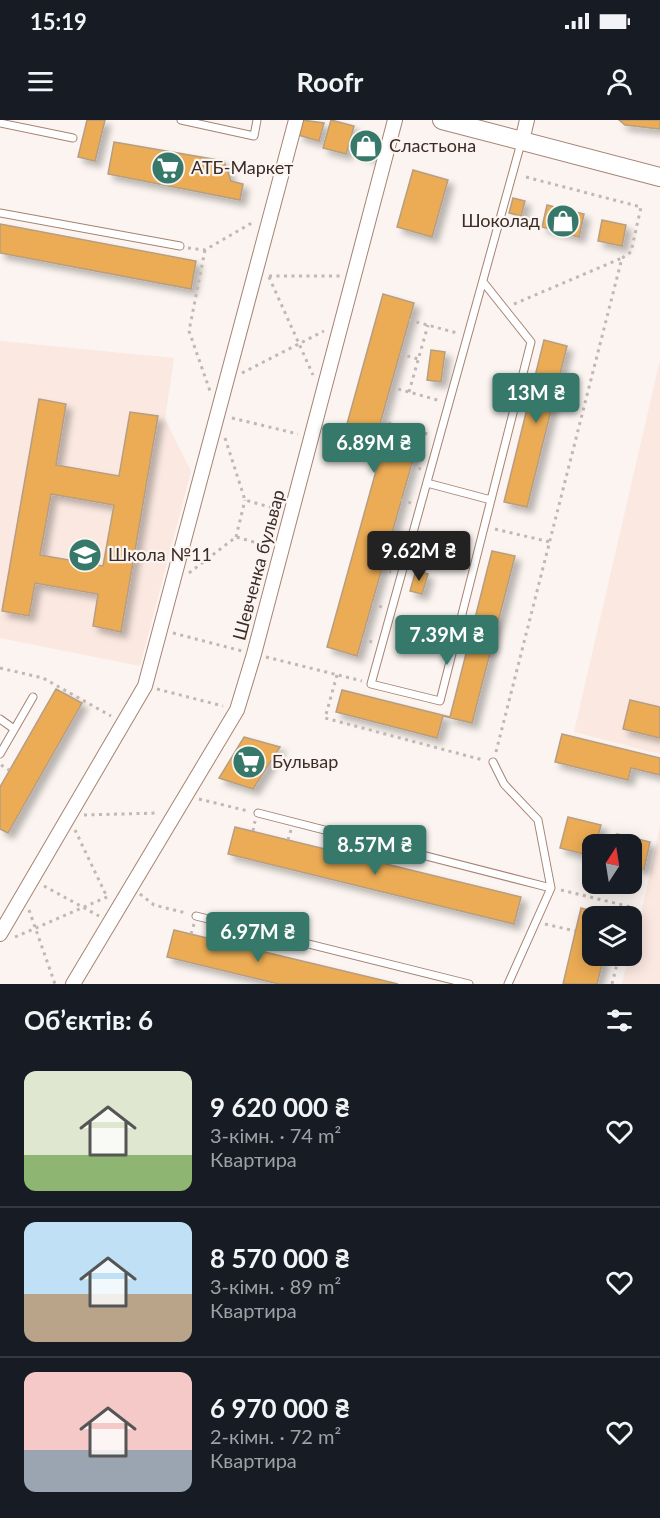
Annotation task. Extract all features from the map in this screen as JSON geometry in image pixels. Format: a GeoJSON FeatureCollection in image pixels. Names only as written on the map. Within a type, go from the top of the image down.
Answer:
{"type":"FeatureCollection","features":[{"type":"Feature","properties":{"kind":"street"},"geometry":{"type":"LineString","coordinates":[[4,937],[23,895],[145,686],[226,381],[261,276],[272,211],[296,120]]}},
{"type":"Feature","properties":{"kind":"street","name":"Шевченка бульвар"},"geometry":{"type":"LineString","coordinates":[[73,984],[237,710],[282,549],[395,120]]}},
{"type":"Feature","properties":{"kind":"street"},"geometry":{"type":"LineString","coordinates":[[442,120],[660,177]]}},
{"type":"Feature","properties":{"kind":"street"},"geometry":{"type":"LineString","coordinates":[[522,141],[527,120]]}},
{"type":"Feature","properties":{"kind":"lane"},"geometry":{"type":"LineString","coordinates":[[182,120],[254,136],[257,120]]}},
{"type":"Feature","properties":{"kind":"lane"},"geometry":{"type":"LineString","coordinates":[[0,123],[73,138]]}},
{"type":"Feature","properties":{"kind":"lane"},"geometry":{"type":"LineString","coordinates":[[484,283],[531,342],[440,701],[370,684],[522,141]]}},
{"type":"Feature","properties":{"kind":"lane"},"geometry":{"type":"LineString","coordinates":[[0,213],[180,246]]}},
{"type":"Feature","properties":{"kind":"lane"},"geometry":{"type":"LineString","coordinates":[[427,483],[491,500]]}},
{"type":"Feature","properties":{"kind":"lane"},"geometry":{"type":"LineString","coordinates":[[0,754],[33,697]]}},
{"type":"Feature","properties":{"kind":"lane"},"geometry":{"type":"LineString","coordinates":[[0,718],[14,729]]}},
{"type":"Feature","properties":{"kind":"lane"},"geometry":{"type":"LineString","coordinates":[[493,762],[504,784],[538,820],[551,888],[508,984]]}},
{"type":"Feature","properties":{"kind":"lane"},"geometry":{"type":"LineString","coordinates":[[258,813],[551,888]]}},
{"type":"Feature","properties":{"kind":"lane"},"geometry":{"type":"LineString","coordinates":[[196,916],[470,984]]}},
{"type":"Feature","properties":{"kind":"path"},"geometry":{"type":"LineString","coordinates":[[504,308],[622,258],[631,252],[641,207],[513,174]]}},
{"type":"Feature","properties":{"kind":"path"},"geometry":{"type":"LineString","coordinates":[[180,246],[205,250],[272,211]]}},
{"type":"Feature","properties":{"kind":"path"},"geometry":{"type":"LineString","coordinates":[[172,586],[236,537],[245,500],[189,331],[205,250]]}},
{"type":"Feature","properties":{"kind":"path"},"geometry":{"type":"LineString","coordinates":[[337,675],[325,718],[493,762],[622,258]]}},
{"type":"Feature","properties":{"kind":"path"},"geometry":{"type":"LineString","coordinates":[[322,395],[299,344],[261,276],[354,276]]}},
{"type":"Feature","properties":{"kind":"path"},"geometry":{"type":"LineString","coordinates":[[410,320],[468,336]]}},
{"type":"Feature","properties":{"kind":"path"},"geometry":{"type":"LineString","coordinates":[[226,381],[342,322]]}},
{"type":"Feature","properties":{"kind":"path"},"geometry":{"type":"LineString","coordinates":[[409,392],[428,325]]}},
{"type":"Feature","properties":{"kind":"path"},"geometry":{"type":"LineString","coordinates":[[400,354],[418,359]]}},
{"type":"Feature","properties":{"kind":"path"},"geometry":{"type":"LineString","coordinates":[[391,387],[449,404]]}},
{"type":"Feature","properties":{"kind":"path"},"geometry":{"type":"LineString","coordinates":[[218,414],[311,438]]}},
{"type":"Feature","properties":{"kind":"path"},"geometry":{"type":"LineString","coordinates":[[381,421],[440,437]]}},
{"type":"Feature","properties":{"kind":"path"},"geometry":{"type":"LineString","coordinates":[[245,500],[291,513]]}},
{"type":"Feature","properties":{"kind":"path"},"geometry":{"type":"LineString","coordinates":[[484,526],[550,542]]}},
{"type":"Feature","properties":{"kind":"path"},"geometry":{"type":"LineString","coordinates":[[236,537],[282,549]]}},
{"type":"Feature","properties":{"kind":"path"},"geometry":{"type":"LineString","coordinates":[[0,668],[43,678],[123,723]]}},
{"type":"Feature","properties":{"kind":"path"},"geometry":{"type":"LineString","coordinates":[[145,686],[237,710]]}},
{"type":"Feature","properties":{"kind":"path"},"geometry":{"type":"LineString","coordinates":[[0,764],[9,770]]}},
{"type":"Feature","properties":{"kind":"path"},"geometry":{"type":"LineString","coordinates":[[185,796],[258,813]]}},
{"type":"Feature","properties":{"kind":"path"},"geometry":{"type":"LineString","coordinates":[[107,897],[69,816],[176,812]]}},
{"type":"Feature","properties":{"kind":"path"},"geometry":{"type":"LineString","coordinates":[[32,880],[110,922]]}},
{"type":"Feature","properties":{"kind":"path"},"geometry":{"type":"LineString","coordinates":[[4,937],[35,928],[131,886],[154,905],[196,916]]}},
{"type":"Feature","properties":{"kind":"path"},"geometry":{"type":"LineString","coordinates":[[551,888],[627,906]]}},
{"type":"Feature","properties":{"kind":"path"},"geometry":{"type":"LineString","coordinates":[[23,895],[55,984]]}},
{"type":"Feature","properties":{"kind":"path"},"geometry":{"type":"LineString","coordinates":[[536,921],[575,931]]}},
{"type":"Feature","properties":{"kind":"path"},"geometry":{"type":"LineString","coordinates":[[612,984],[616,966]]}},
{"type":"Feature","properties":{"kind":"shaded area","name":"Школа №11"},"geometry":{"type":"Polygon","coordinates":[[[0,341],[174,358],[165,419],[191,471],[140,666],[0,638],[0,341]]]}},
{"type":"Feature","properties":{"kind":"shaded area"},"geometry":{"type":"Polygon","coordinates":[[[660,360],[660,754],[574,732],[660,360]]]}},
{"type":"Feature","properties":{"kind":"shaded area"},"geometry":{"type":"Polygon","coordinates":[[[660,826],[660,984],[622,984],[626,966],[642,966],[642,910],[660,826]]]}},
{"type":"Feature","properties":{"kind":"building"},"geometry":{"type":"Polygon","coordinates":[[[87,120],[105,120],[95,161],[78,157],[87,120]]]}},
{"type":"Feature","properties":{"kind":"building"},"geometry":{"type":"Polygon","coordinates":[[[302,120],[324,123],[319,141],[298,135],[302,120]]]}},
{"type":"Feature","properties":{"kind":"building"},"geometry":{"type":"Polygon","coordinates":[[[331,120],[354,126],[346,154],[323,148],[331,120]]]}},
{"type":"Feature","properties":{"kind":"building"},"geometry":{"type":"Polygon","coordinates":[[[619,120],[660,120],[660,127],[659,129],[625,125],[619,120]]]}},
{"type":"Feature","properties":{"kind":"building","name":"Сластьона"},"geometry":{"type":"Polygon","coordinates":[[[359,134],[377,139],[372,157],[354,152],[359,134]]]}},
{"type":"Feature","properties":{"kind":"building","name":"АТБ-Маркет"},"geometry":{"type":"Polygon","coordinates":[[[114,142],[224,161],[231,181],[243,184],[240,200],[108,174],[114,142]]]}},
{"type":"Feature","properties":{"kind":"building"},"geometry":{"type":"Polygon","coordinates":[[[413,170],[448,180],[432,237],[397,227],[413,170]]]}},
{"type":"Feature","properties":{"kind":"building"},"geometry":{"type":"Polygon","coordinates":[[[513,198],[525,201],[521,216],[509,213],[513,198]]]}},
{"type":"Feature","properties":{"kind":"building","name":"Шоколад"},"geometry":{"type":"Polygon","coordinates":[[[547,205],[584,214],[579,237],[542,227],[547,205]]]}},
{"type":"Feature","properties":{"kind":"building"},"geometry":{"type":"Polygon","coordinates":[[[602,220],[626,225],[622,246],[598,241],[602,220]]]}},
{"type":"Feature","properties":{"kind":"building"},"geometry":{"type":"Polygon","coordinates":[[[0,224],[196,261],[191,289],[0,253],[0,224]]]}},
{"type":"Feature","properties":{"kind":"building"},"geometry":{"type":"Polygon","coordinates":[[[383,294],[414,303],[376,438],[416,449],[357,656],[327,647],[381,453],[342,442],[383,294]]]}},
{"type":"Feature","properties":{"kind":"building"},"geometry":{"type":"Polygon","coordinates":[[[544,340],[567,346],[527,507],[504,502],[544,340]]]}},
{"type":"Feature","properties":{"kind":"building"},"geometry":{"type":"Polygon","coordinates":[[[431,350],[445,352],[441,382],[427,380],[431,350]]]}},
{"type":"Feature","properties":{"kind":"building"},"geometry":{"type":"Polygon","coordinates":[[[39,399],[66,404],[56,465],[119,476],[130,412],[158,416],[121,632],[93,626],[98,594],[35,583],[29,616],[2,611],[39,399]],[[51,494],[40,555],[103,566],[114,505],[51,494]]]}},
{"type":"Feature","properties":{"kind":"building"},"geometry":{"type":"Polygon","coordinates":[[[492,551],[515,556],[472,723],[443,716],[437,738],[336,712],[342,690],[450,717],[492,551]]]}},
{"type":"Feature","properties":{"kind":"building"},"geometry":{"type":"Polygon","coordinates":[[[416,570],[428,574],[422,594],[410,591],[416,570]]]}},
{"type":"Feature","properties":{"kind":"building"},"geometry":{"type":"Polygon","coordinates":[[[56,689],[82,703],[8,833],[0,829],[0,787],[56,689]]]}},
{"type":"Feature","properties":{"kind":"building"},"geometry":{"type":"Polygon","coordinates":[[[630,700],[660,707],[660,738],[623,729],[630,700]]]}},
{"type":"Feature","properties":{"kind":"building"},"geometry":{"type":"Polygon","coordinates":[[[562,734],[660,758],[660,775],[631,768],[628,780],[555,762],[562,734]]]}},
{"type":"Feature","properties":{"kind":"building","name":"Бульвар"},"geometry":{"type":"Polygon","coordinates":[[[244,737],[280,747],[253,789],[219,778],[244,737]]]}},
{"type":"Feature","properties":{"kind":"building"},"geometry":{"type":"Polygon","coordinates":[[[568,817],[601,825],[599,834],[582,834],[582,854],[560,848],[568,817]]]}},
{"type":"Feature","properties":{"kind":"building"},"geometry":{"type":"Polygon","coordinates":[[[235,827],[521,897],[514,924],[228,854],[235,827]]]}},
{"type":"Feature","properties":{"kind":"building"},"geometry":{"type":"Polygon","coordinates":[[[642,840],[650,842],[644,869],[642,868],[642,840]]]}},
{"type":"Feature","properties":{"kind":"building"},"geometry":{"type":"Polygon","coordinates":[[[581,908],[582,966],[602,966],[597,984],[563,984],[581,908]]]}},
{"type":"Feature","properties":{"kind":"building"},"geometry":{"type":"Polygon","coordinates":[[[174,930],[398,984],[279,984],[167,957],[174,930]]]}},
{"type":"Feature","properties":{"kind":"place","name":"Сластьона"},"geometry":{"type":"Point","coordinates":[366,146]}},
{"type":"Feature","properties":{"kind":"place","name":"АТБ-Маркет"},"geometry":{"type":"Point","coordinates":[168,168]}},
{"type":"Feature","properties":{"kind":"place","name":"Шоколад"},"geometry":{"type":"Point","coordinates":[563,221]}},
{"type":"Feature","properties":{"kind":"place","name":"Школа №11"},"geometry":{"type":"Point","coordinates":[85,555]}},
{"type":"Feature","properties":{"kind":"place","name":"Бульвар"},"geometry":{"type":"Point","coordinates":[249,762]}}]}
